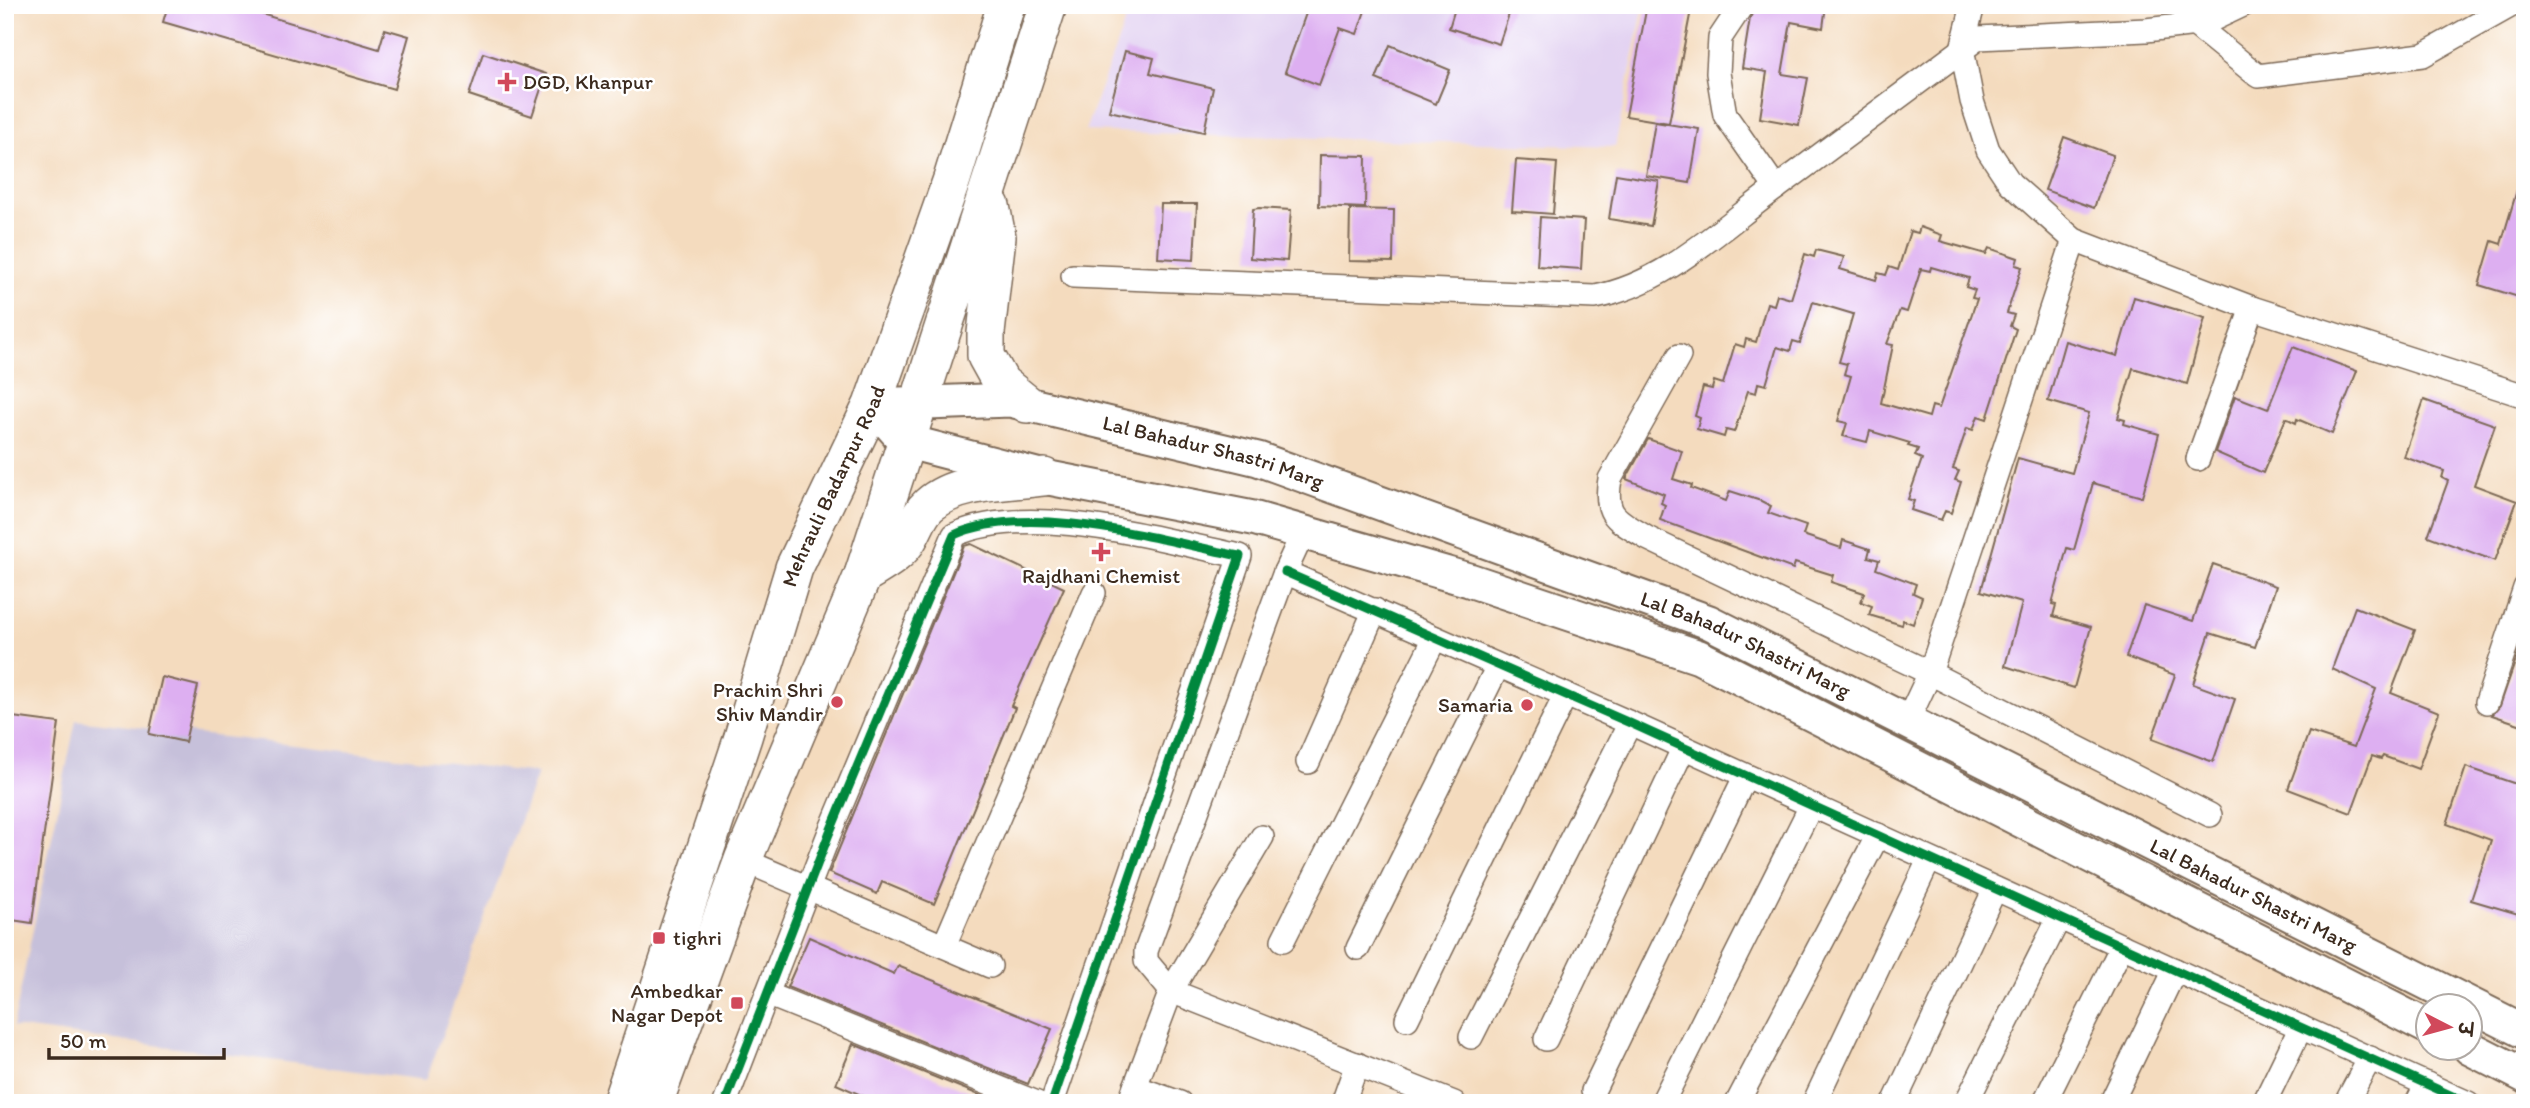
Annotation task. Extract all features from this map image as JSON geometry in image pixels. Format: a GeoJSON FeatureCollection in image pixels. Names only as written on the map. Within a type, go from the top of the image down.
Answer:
{"type":"FeatureCollection","features":[{"type":"Feature","properties":{"kind":"main road","name":"Mehrauli Badarpur Road"},"geometry":{"type":"LineString","coordinates":[[621,1103],[743,737],[793,568],[872,405],[952,179],[1006,5]]}},
{"type":"Feature","properties":{"kind":"main road","name":"Mehrauli Badarpur Road"},"geometry":{"type":"LineString","coordinates":[[863,575],[1048,5]]}},
{"type":"Feature","properties":{"kind":"main road"},"geometry":{"type":"LineString","coordinates":[[988,195],[996,237],[986,356],[1001,383],[1027,404]]}},
{"type":"Feature","properties":{"kind":"main road","name":"Lal Bahadur Shastri Marg"},"geometry":{"type":"LineString","coordinates":[[872,405],[1010,400],[1258,459],[1709,622],[2525,1032]]}},
{"type":"Feature","properties":{"kind":"main road"},"geometry":{"type":"LineString","coordinates":[[872,405],[905,441]]}},
{"type":"Feature","properties":{"kind":"main road","name":"Lal Bahadur Shastri Marg"},"geometry":{"type":"LineString","coordinates":[[905,441],[1044,477],[1253,518],[1469,580],[1699,657],[2414,1020]]}},
{"type":"Feature","properties":{"kind":"main road"},"geometry":{"type":"LineString","coordinates":[[654,1103],[743,860],[863,575],[899,552],[909,539],[918,519],[928,506],[941,496],[959,489],[1044,477]]}},
{"type":"Feature","properties":{"kind":"main road"},"geometry":{"type":"LineString","coordinates":[[2484,1055],[2525,1076]]}},
{"type":"Feature","properties":{"kind":"street"},"geometry":{"type":"LineString","coordinates":[[1742,5],[1720,38],[1718,73],[1725,115],[1776,188]]}},
{"type":"Feature","properties":{"kind":"street"},"geometry":{"type":"LineString","coordinates":[[1973,5],[1962,48],[1972,101],[1988,150],[2010,183],[2074,240],[2252,308],[2525,396]]}},
{"type":"Feature","properties":{"kind":"street"},"geometry":{"type":"LineString","coordinates":[[1073,276],[1595,297],[1623,292],[1653,279],[1979,38],[2146,30],[2194,24],[2232,13],[2243,5]]}},
{"type":"Feature","properties":{"kind":"street"},"geometry":{"type":"LineString","coordinates":[[2194,24],[2258,76],[2423,55],[2512,5]]}},
{"type":"Feature","properties":{"kind":"street"},"geometry":{"type":"LineString","coordinates":[[1907,722],[1930,673],[2074,240]]}},
{"type":"Feature","properties":{"kind":"street"},"geometry":{"type":"LineString","coordinates":[[2198,459],[2252,308]]}},
{"type":"Feature","properties":{"kind":"street"},"geometry":{"type":"LineString","coordinates":[[1679,356],[1610,480],[1606,500],[1614,518],[1647,538],[1930,673],[2210,815]]}},
{"type":"Feature","properties":{"kind":"street"},"geometry":{"type":"LineString","coordinates":[[725,1103],[808,888],[954,535],[980,525],[1047,522],[1240,556],[1052,1103]]}},
{"type":"Feature","properties":{"kind":"street"},"geometry":{"type":"LineString","coordinates":[[1303,533],[1285,572],[1146,951],[1146,961],[1171,991],[1454,1103]]}},
{"type":"Feature","properties":{"kind":"street"},"geometry":{"type":"LineString","coordinates":[[1285,572],[1630,723],[2370,1058],[2422,1093],[2468,1103]]}},
{"type":"Feature","properties":{"kind":"street"},"geometry":{"type":"LineString","coordinates":[[2487,702],[2525,588]]}},
{"type":"Feature","properties":{"kind":"street"},"geometry":{"type":"LineString","coordinates":[[944,946],[1094,593]]}},
{"type":"Feature","properties":{"kind":"street"},"geometry":{"type":"LineString","coordinates":[[1308,762],[1375,610]]}},
{"type":"Feature","properties":{"kind":"street"},"geometry":{"type":"LineString","coordinates":[[1283,940],[1435,638]]}},
{"type":"Feature","properties":{"kind":"street"},"geometry":{"type":"LineString","coordinates":[[1358,948],[1498,666]]}},
{"type":"Feature","properties":{"kind":"street"},"geometry":{"type":"LineString","coordinates":[[1407,1019],[1565,696]]}},
{"type":"Feature","properties":{"kind":"street"},"geometry":{"type":"LineString","coordinates":[[1471,1037],[1630,723]]}},
{"type":"Feature","properties":{"kind":"street"},"geometry":{"type":"LineString","coordinates":[[1546,1039],[1683,749]]}},
{"type":"Feature","properties":{"kind":"street"},"geometry":{"type":"LineString","coordinates":[[1593,1091],[1745,777]]}},
{"type":"Feature","properties":{"kind":"street"},"geometry":{"type":"LineString","coordinates":[[1662,1103],[1811,806]]}},
{"type":"Feature","properties":{"kind":"street"},"geometry":{"type":"LineString","coordinates":[[1737,1103],[1878,835]]}},
{"type":"Feature","properties":{"kind":"street"},"geometry":{"type":"LineString","coordinates":[[1180,1103],[1132,1095],[1171,991],[1262,837]]}},
{"type":"Feature","properties":{"kind":"street"},"geometry":{"type":"LineString","coordinates":[[743,860],[990,966]]}},
{"type":"Feature","properties":{"kind":"street"},"geometry":{"type":"LineString","coordinates":[[1814,1103],[1929,860]]}},
{"type":"Feature","properties":{"kind":"street"},"geometry":{"type":"LineString","coordinates":[[1894,1103],[1995,889]]}},
{"type":"Feature","properties":{"kind":"street"},"geometry":{"type":"LineString","coordinates":[[1966,1103],[2059,918]]}},
{"type":"Feature","properties":{"kind":"street"},"geometry":{"type":"LineString","coordinates":[[2044,1103],[2122,946]]}},
{"type":"Feature","properties":{"kind":"street"},"geometry":{"type":"LineString","coordinates":[[2111,1103],[2175,970]]}},
{"type":"Feature","properties":{"kind":"street"},"geometry":{"type":"LineString","coordinates":[[767,994],[1037,1103]]}},
{"type":"Feature","properties":{"kind":"street"},"geometry":{"type":"LineString","coordinates":[[2264,1103],[2301,1027]]}},
{"type":"Feature","properties":{"kind":"street"},"geometry":{"type":"LineString","coordinates":[[2346,1103],[2370,1058]]}},
{"type":"Feature","properties":{"kind":"street"},"geometry":{"type":"LineString","coordinates":[[1343,1103],[1357,1064]]}},
{"type":"Feature","properties":{"kind":"shaded area"},"geometry":{"type":"Polygon","coordinates":[[[1131,5],[1644,5],[1615,147],[1085,131],[1131,5]]]}},
{"type":"Feature","properties":{"kind":"shaded area"},"geometry":{"type":"Polygon","coordinates":[[[76,720],[537,773],[426,1080],[13,1027],[76,720]]]}},
{"type":"Feature","properties":{"kind":"building"},"geometry":{"type":"Polygon","coordinates":[[[168,5],[231,5],[379,49],[385,29],[409,36],[394,89],[163,22],[168,5]]]}},
{"type":"Feature","properties":{"kind":"building"},"geometry":{"type":"Polygon","coordinates":[[[1309,5],[1367,5],[1357,34],[1340,28],[1319,85],[1285,72],[1309,5]]]}},
{"type":"Feature","properties":{"kind":"building"},"geometry":{"type":"Polygon","coordinates":[[[1456,5],[1512,5],[1499,44],[1449,28],[1456,5]]]}},
{"type":"Feature","properties":{"kind":"building"},"geometry":{"type":"Polygon","coordinates":[[[1647,5],[1691,10],[1669,123],[1626,116],[1647,5]]]}},
{"type":"Feature","properties":{"kind":"building"},"geometry":{"type":"Polygon","coordinates":[[[1756,5],[1826,5],[1823,28],[1791,22],[1782,74],[1808,78],[1799,125],[1760,118],[1767,72],[1742,68],[1750,18],[1756,5]]]}},
{"type":"Feature","properties":{"kind":"building"},"geometry":{"type":"Polygon","coordinates":[[[1390,45],[1450,70],[1436,104],[1376,79],[1390,45]]]}},
{"type":"Feature","properties":{"kind":"building"},"geometry":{"type":"Polygon","coordinates":[[[1125,51],[1154,58],[1150,73],[1213,88],[1204,132],[1109,111],[1125,51]]]}},
{"type":"Feature","properties":{"kind":"building"},"geometry":{"type":"Polygon","coordinates":[[[483,53],[546,74],[532,116],[469,95],[483,53]]]}},
{"type":"Feature","properties":{"kind":"building"},"geometry":{"type":"Polygon","coordinates":[[[1655,122],[1699,129],[1690,183],[1646,176],[1655,122]]]}},
{"type":"Feature","properties":{"kind":"building"},"geometry":{"type":"Polygon","coordinates":[[[2064,137],[2113,155],[2094,208],[2045,190],[2064,137]]]}},
{"type":"Feature","properties":{"kind":"building"},"geometry":{"type":"Polygon","coordinates":[[[1320,155],[1366,156],[1365,208],[1319,206],[1320,155]]]}},
{"type":"Feature","properties":{"kind":"building"},"geometry":{"type":"Polygon","coordinates":[[[1516,160],[1557,163],[1553,214],[1512,211],[1516,160]]]}},
{"type":"Feature","properties":{"kind":"building"},"geometry":{"type":"Polygon","coordinates":[[[1616,174],[1659,181],[1651,226],[1609,219],[1616,174]]]}},
{"type":"Feature","properties":{"kind":"building"},"geometry":{"type":"Polygon","coordinates":[[[2520,180],[2525,181],[2525,299],[2479,285],[2492,241],[2501,244],[2520,180]]]}},
{"type":"Feature","properties":{"kind":"building"},"geometry":{"type":"Polygon","coordinates":[[[1161,204],[1197,204],[1194,260],[1158,258],[1161,204]]]}},
{"type":"Feature","properties":{"kind":"building"},"geometry":{"type":"Polygon","coordinates":[[[1253,209],[1291,210],[1287,261],[1250,258],[1253,209]]]}},
{"type":"Feature","properties":{"kind":"building"},"geometry":{"type":"Polygon","coordinates":[[[1350,209],[1394,210],[1393,262],[1349,261],[1350,209]]]}},
{"type":"Feature","properties":{"kind":"building"},"geometry":{"type":"Polygon","coordinates":[[[1540,217],[1584,220],[1581,269],[1537,266],[1540,217]]]}},
{"type":"Feature","properties":{"kind":"building"},"geometry":{"type":"Polygon","coordinates":[[[1920,227],[1942,235],[1940,241],[1986,254],[1989,248],[2018,258],[2016,265],[2022,267],[2007,313],[2014,315],[2010,326],[2016,329],[1987,419],[1978,416],[1973,430],[1967,428],[1953,469],[1959,471],[1955,480],[1961,482],[1951,513],[1945,511],[1941,520],[1911,510],[1914,501],[1908,499],[1922,459],[1915,456],[1918,449],[1908,446],[1910,443],[1870,431],[1867,442],[1843,436],[1847,423],[1838,421],[1851,376],[1844,374],[1847,364],[1839,362],[1853,314],[1813,302],[1800,343],[1793,341],[1790,351],[1777,347],[1766,385],[1758,383],[1756,393],[1748,391],[1734,432],[1726,430],[1724,437],[1697,429],[1700,418],[1695,416],[1703,387],[1712,389],[1714,381],[1723,384],[1735,344],[1744,347],[1746,339],[1756,342],[1767,303],[1774,305],[1777,295],[1791,299],[1805,254],[1814,257],[1816,250],[1844,257],[1840,269],[1876,280],[1878,273],[1886,275],[1889,267],[1898,270],[1910,231],[1918,233],[1920,227]],[[1931,267],[1930,271],[1921,269],[1907,312],[1900,310],[1887,344],[1893,345],[1881,403],[1929,417],[1932,406],[1939,408],[1977,299],[1972,298],[1975,290],[1966,287],[1969,278],[1931,267]]]}},
{"type":"Feature","properties":{"kind":"building"},"geometry":{"type":"Polygon","coordinates":[[[2134,297],[2205,318],[2187,384],[2133,368],[2118,418],[2125,420],[2124,424],[2159,434],[2142,497],[2093,483],[2074,550],[2067,548],[2052,604],[2056,605],[2053,616],[2091,627],[2074,688],[2005,666],[2022,603],[1981,591],[2018,458],[2072,473],[2089,413],[2048,401],[2065,341],[2117,356],[2134,297]]]}},
{"type":"Feature","properties":{"kind":"building"},"geometry":{"type":"Polygon","coordinates":[[[2293,347],[2357,371],[2332,434],[2297,419],[2296,423],[2286,418],[2263,473],[2215,452],[2235,396],[2268,409],[2293,347]]]}},
{"type":"Feature","properties":{"kind":"building"},"geometry":{"type":"Polygon","coordinates":[[[2424,400],[2495,425],[2474,485],[2517,501],[2495,561],[2428,536],[2448,481],[2442,478],[2444,471],[2404,457],[2424,400]]]}},
{"type":"Feature","properties":{"kind":"building"},"geometry":{"type":"Polygon","coordinates":[[[1648,439],[1682,451],[1673,479],[1692,485],[1691,488],[1726,501],[1730,491],[1761,501],[1771,506],[1768,513],[1806,526],[1803,535],[1841,548],[1843,540],[1870,549],[1868,557],[1879,560],[1876,569],[1916,584],[1913,593],[1922,597],[1913,624],[1903,620],[1902,625],[1869,615],[1872,606],[1861,602],[1864,593],[1831,582],[1833,575],[1795,563],[1793,569],[1660,520],[1665,505],[1661,503],[1664,494],[1626,479],[1648,439]]]}},
{"type":"Feature","properties":{"kind":"building"},"geometry":{"type":"Polygon","coordinates":[[[971,544],[1064,588],[1011,706],[1015,708],[934,904],[882,882],[877,894],[829,873],[964,546],[971,544]]]}},
{"type":"Feature","properties":{"kind":"building"},"geometry":{"type":"Polygon","coordinates":[[[2213,564],[2276,586],[2255,647],[2210,633],[2193,684],[2235,699],[2213,762],[2152,739],[2175,675],[2126,657],[2144,605],[2193,621],[2213,564]]]}},
{"type":"Feature","properties":{"kind":"building"},"geometry":{"type":"Polygon","coordinates":[[[2355,607],[2415,630],[2391,693],[2439,712],[2418,769],[2383,756],[2381,759],[2372,756],[2351,813],[2288,789],[2309,732],[2354,747],[2376,689],[2332,669],[2355,607]]]}},
{"type":"Feature","properties":{"kind":"building"},"geometry":{"type":"Polygon","coordinates":[[[2525,633],[2525,726],[2492,715],[2500,706],[2525,633]]]}},
{"type":"Feature","properties":{"kind":"building"},"geometry":{"type":"Polygon","coordinates":[[[162,677],[198,686],[185,742],[149,734],[162,677]]]}},
{"type":"Feature","properties":{"kind":"building"},"geometry":{"type":"Polygon","coordinates":[[[5,716],[59,723],[32,923],[5,919],[5,716]]]}},
{"type":"Feature","properties":{"kind":"building"},"geometry":{"type":"Polygon","coordinates":[[[2466,767],[2525,787],[2525,916],[2471,900],[2491,840],[2447,824],[2466,767]]]}},
{"type":"Feature","properties":{"kind":"building"},"geometry":{"type":"Polygon","coordinates":[[[809,937],[894,974],[898,966],[1052,1029],[1028,1084],[787,987],[809,937]]]}},
{"type":"Feature","properties":{"kind":"building"},"geometry":{"type":"Polygon","coordinates":[[[853,1044],[999,1103],[866,1103],[868,1098],[836,1084],[853,1044]]]}},
{"type":"Feature","properties":{"kind":"cycle path"},"geometry":{"type":"LineString","coordinates":[[725,1103],[829,834],[954,535],[985,525],[1057,522],[1134,533],[1240,556],[1052,1103]]}},
{"type":"Feature","properties":{"kind":"cycle path"},"geometry":{"type":"LineString","coordinates":[[1285,572],[1630,723],[2468,1103]]}},
{"type":"Feature","properties":{"kind":"place","name":"DGD, Khanpur"},"geometry":{"type":"Point","coordinates":[507,82]}},
{"type":"Feature","properties":{"kind":"place","name":"Rajdhani Chemist"},"geometry":{"type":"Point","coordinates":[1101,552]}},
{"type":"Feature","properties":{"kind":"place","name":"Prachin Shri Shiv Mandir"},"geometry":{"type":"Point","coordinates":[837,702]}},
{"type":"Feature","properties":{"kind":"place","name":"Samaria"},"geometry":{"type":"Point","coordinates":[1527,705]}},
{"type":"Feature","properties":{"kind":"place","name":"tighri"},"geometry":{"type":"Point","coordinates":[659,938]}},
{"type":"Feature","properties":{"kind":"place","name":"Ambedkar Nagar Depot"},"geometry":{"type":"Point","coordinates":[737,1003]}}]}
